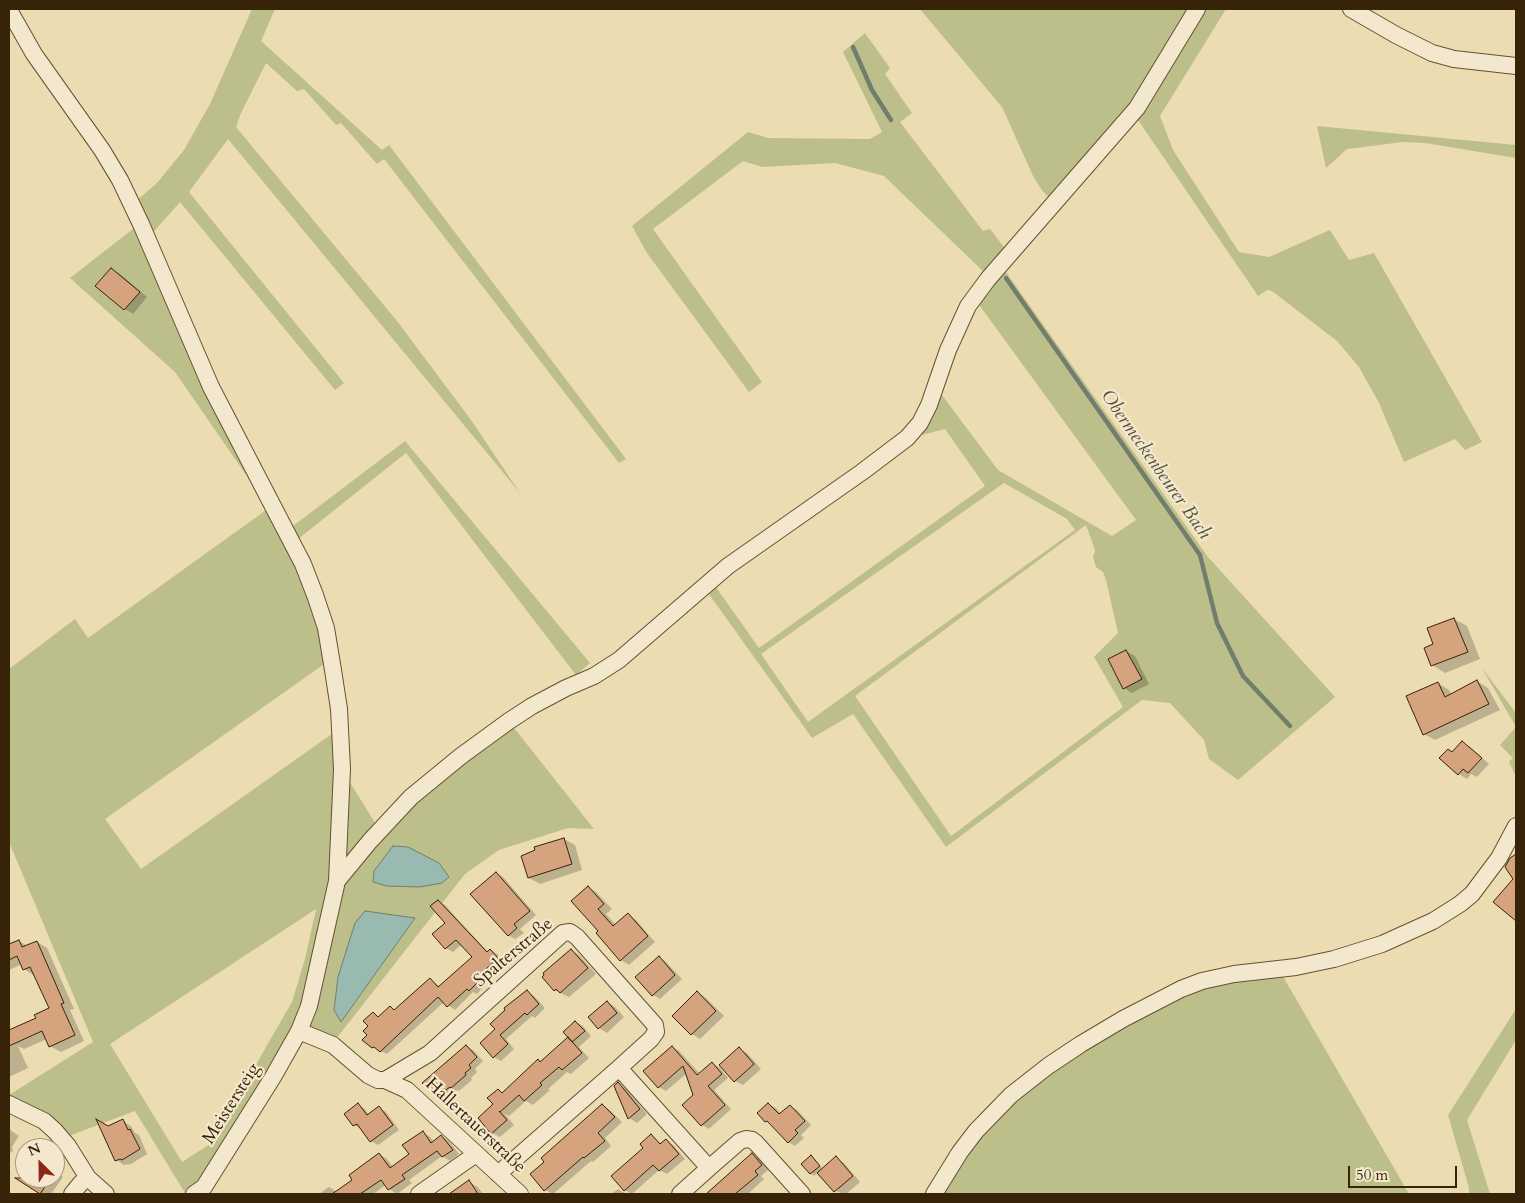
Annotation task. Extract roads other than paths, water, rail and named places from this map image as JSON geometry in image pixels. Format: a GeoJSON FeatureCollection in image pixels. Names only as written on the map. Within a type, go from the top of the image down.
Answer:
{"type":"FeatureCollection","features":[{"type":"Feature","properties":{"kind":"street"},"geometry":{"type":"LineString","coordinates":[[337,880],[405,803],[461,756],[508,721],[532,706],[594,676],[619,660],[728,566],[908,438],[920,423],[929,405],[948,350],[968,306],[998,267],[1137,108],[1198,9]]}},
{"type":"Feature","properties":{"kind":"street"},"geometry":{"type":"LineString","coordinates":[[1351,9],[1432,53],[1454,59],[1516,66]]}},
{"type":"Feature","properties":{"kind":"street","name":"Meistersteig"},"geometry":{"type":"LineString","coordinates":[[9,10],[34,54],[102,150],[120,180],[141,224],[211,387],[303,564],[326,628],[339,709],[342,769],[337,880],[311,997],[299,1031],[204,1187],[194,1194]]}},
{"type":"Feature","properties":{"kind":"street"},"geometry":{"type":"LineString","coordinates":[[934,1194],[960,1152],[1004,1102],[1042,1070],[1081,1044],[1123,1019],[1181,989],[1202,981],[1234,974],[1296,967],[1334,959],[1382,944],[1433,921],[1472,894],[1499,858],[1516,826]]}},
{"type":"Feature","properties":{"kind":"street","name":"Spalterstraße"},"geometry":{"type":"LineString","coordinates":[[385,1080],[430,1053],[564,933],[570,932],[577,937],[655,1025],[656,1032],[651,1039],[619,1068],[498,1174]]}},
{"type":"Feature","properties":{"kind":"street","name":"Hallertauerstraße"},"geometry":{"type":"LineString","coordinates":[[299,1031],[333,1045],[368,1075],[408,1090],[520,1194]]}},
{"type":"Feature","properties":{"kind":"street"},"geometry":{"type":"LineString","coordinates":[[619,1068],[709,1168]]}},
{"type":"Feature","properties":{"kind":"street"},"geometry":{"type":"LineString","coordinates":[[9,1104],[44,1121],[55,1131],[68,1146],[88,1178],[106,1194]]}},
{"type":"Feature","properties":{"kind":"street"},"geometry":{"type":"LineString","coordinates":[[680,1194],[740,1141],[746,1139],[756,1143],[802,1194]]}},
{"type":"Feature","properties":{"kind":"street"},"geometry":{"type":"LineString","coordinates":[[419,1194],[476,1154]]}},
{"type":"Feature","properties":{"kind":"street"},"geometry":{"type":"LineString","coordinates":[[72,1194],[88,1178]]}},
{"type":"Feature","properties":{"kind":"water"},"geometry":{"type":"Polygon","coordinates":[[[393,846],[408,847],[439,863],[449,877],[442,883],[420,887],[387,886],[373,882],[374,871],[393,846]]]}},
{"type":"Feature","properties":{"kind":"water"},"geometry":{"type":"Polygon","coordinates":[[[365,911],[415,918],[341,1022],[334,1010],[338,977],[355,923],[365,911]]]}},
{"type":"Feature","properties":{"kind":"waterway","name":"Obermeckenbeurer Bach"},"geometry":{"type":"LineString","coordinates":[[853,47],[872,90],[891,120]]}},
{"type":"Feature","properties":{"kind":"waterway","name":"Obermeckenbeurer Bach"},"geometry":{"type":"LineString","coordinates":[[1006,278],[1200,555],[1217,623],[1243,676],[1290,726]]}}]}
